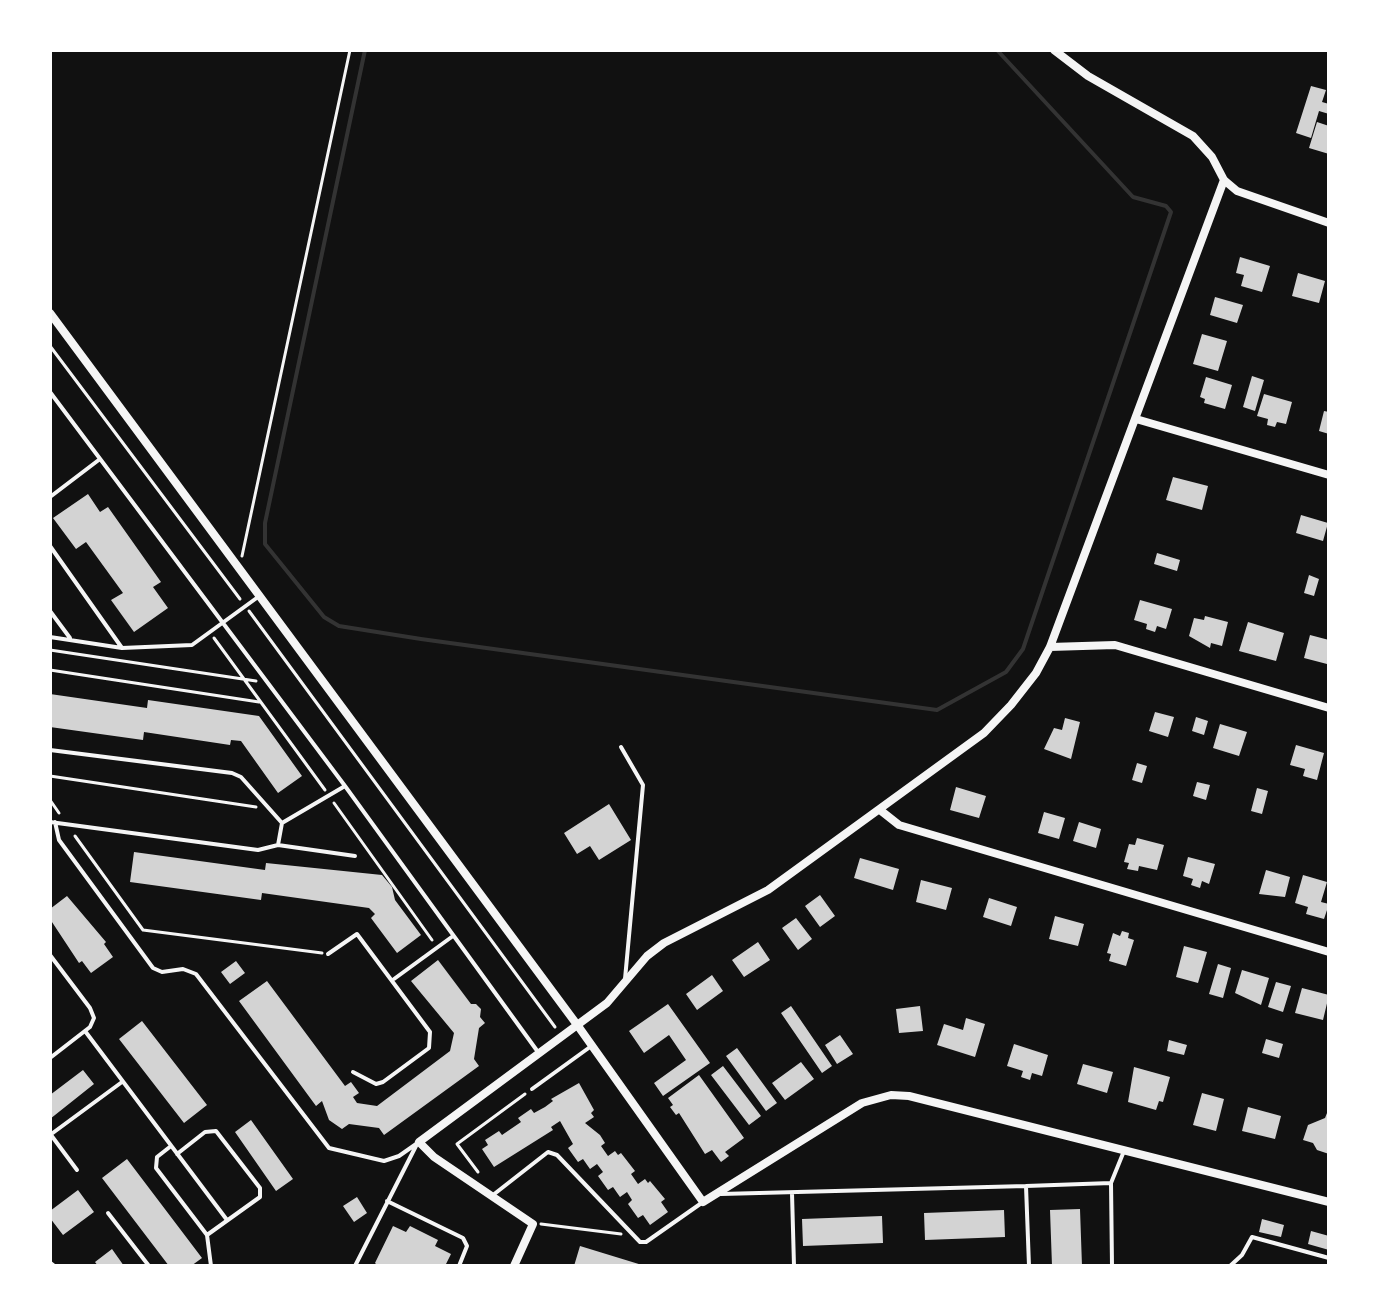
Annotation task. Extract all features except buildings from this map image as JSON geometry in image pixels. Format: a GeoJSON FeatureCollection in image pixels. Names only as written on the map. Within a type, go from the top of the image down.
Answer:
{"type":"FeatureCollection","features":[{"type":"Feature","properties":{"kind":"street"},"geometry":{"type":"LineString","coordinates":[[1054,50],[1088,76],[1193,136],[1203,145],[1224,180],[1246,196],[1329,223]]}},
{"type":"Feature","properties":{"kind":"street"},"geometry":{"type":"LineString","coordinates":[[514,1266],[533,1224],[419,1142],[607,1003],[664,943],[768,890],[995,723],[1036,673],[1050,647],[1080,558],[1136,419],[1224,180]]}},
{"type":"Feature","properties":{"kind":"street"},"geometry":{"type":"LineString","coordinates":[[50,313],[592,1045],[703,1202],[862,1103],[891,1095],[909,1096],[1329,1202]]}},
{"type":"Feature","properties":{"kind":"street"},"geometry":{"type":"LineString","coordinates":[[1136,419],[1329,475]]}},
{"type":"Feature","properties":{"kind":"street"},"geometry":{"type":"LineString","coordinates":[[1050,647],[1115,645],[1329,708]]}},
{"type":"Feature","properties":{"kind":"street"},"geometry":{"type":"LineString","coordinates":[[880,810],[899,825],[1329,952]]}},
{"type":"Feature","properties":{"kind":"lane"},"geometry":{"type":"LineString","coordinates":[[50,392],[345,786],[539,1054]]}},
{"type":"Feature","properties":{"kind":"lane"},"geometry":{"type":"LineString","coordinates":[[50,497],[100,459]]}},
{"type":"Feature","properties":{"kind":"lane"},"geometry":{"type":"LineString","coordinates":[[50,546],[122,648]]}},
{"type":"Feature","properties":{"kind":"lane"},"geometry":{"type":"LineString","coordinates":[[50,637],[122,648],[182,648],[260,596]]}},
{"type":"Feature","properties":{"kind":"lane"},"geometry":{"type":"LineString","coordinates":[[50,611],[71,640]]}},
{"type":"Feature","properties":{"kind":"lane"},"geometry":{"type":"LineString","coordinates":[[621,747],[643,785],[625,981]]}},
{"type":"Feature","properties":{"kind":"lane"},"geometry":{"type":"LineString","coordinates":[[50,750],[232,773],[241,777],[282,823]]}},
{"type":"Feature","properties":{"kind":"lane"},"geometry":{"type":"LineString","coordinates":[[278,845],[282,823],[345,786]]}},
{"type":"Feature","properties":{"kind":"lane"},"geometry":{"type":"LineString","coordinates":[[355,856],[278,845],[258,850],[53,822],[59,840],[153,968],[162,972],[183,969],[196,974],[329,1148],[384,1161],[399,1156],[419,1142]]}},
{"type":"Feature","properties":{"kind":"lane"},"geometry":{"type":"LineString","coordinates":[[328,954],[357,934],[394,979],[430,1032],[429,1048],[383,1082],[376,1084],[353,1072]]}},
{"type":"Feature","properties":{"kind":"lane"},"geometry":{"type":"LineString","coordinates":[[394,979],[453,936]]}},
{"type":"Feature","properties":{"kind":"lane"},"geometry":{"type":"LineString","coordinates":[[50,955],[93,1013],[93,1023],[50,1058]]}},
{"type":"Feature","properties":{"kind":"lane"},"geometry":{"type":"LineString","coordinates":[[85,1031],[227,1220]]}},
{"type":"Feature","properties":{"kind":"lane"},"geometry":{"type":"LineString","coordinates":[[532,1089],[592,1045]]}},
{"type":"Feature","properties":{"kind":"lane"},"geometry":{"type":"LineString","coordinates":[[77,1170],[50,1135],[122,1081]]}},
{"type":"Feature","properties":{"kind":"lane"},"geometry":{"type":"LineString","coordinates":[[177,1154],[205,1132],[216,1131],[261,1193],[207,1235]]}},
{"type":"Feature","properties":{"kind":"lane"},"geometry":{"type":"LineString","coordinates":[[355,1266],[419,1142]]}},
{"type":"Feature","properties":{"kind":"lane"},"geometry":{"type":"LineString","coordinates":[[171,1146],[157,1157],[156,1168],[207,1235],[211,1266]]}},
{"type":"Feature","properties":{"kind":"lane"},"geometry":{"type":"LineString","coordinates":[[1112,1266],[1111,1183],[1124,1150]]}},
{"type":"Feature","properties":{"kind":"lane"},"geometry":{"type":"LineString","coordinates":[[491,1196],[548,1152],[553,1153],[634,1239],[646,1242],[703,1202]]}},
{"type":"Feature","properties":{"kind":"lane"},"geometry":{"type":"LineString","coordinates":[[399,1156],[405,1164]]}},
{"type":"Feature","properties":{"kind":"lane"},"geometry":{"type":"LineString","coordinates":[[717,1194],[1111,1183]]}},
{"type":"Feature","properties":{"kind":"lane"},"geometry":{"type":"LineString","coordinates":[[1026,1186],[1029,1266]]}},
{"type":"Feature","properties":{"kind":"lane"},"geometry":{"type":"LineString","coordinates":[[792,1193],[794,1266]]}},
{"type":"Feature","properties":{"kind":"lane"},"geometry":{"type":"LineString","coordinates":[[387,1201],[463,1238],[467,1246],[459,1266]]}},
{"type":"Feature","properties":{"kind":"lane"},"geometry":{"type":"LineString","coordinates":[[108,1213],[149,1266]]}},
{"type":"Feature","properties":{"kind":"lane"},"geometry":{"type":"LineString","coordinates":[[1230,1266],[1242,1255],[1252,1237],[1329,1258]]}},
{"type":"Feature","properties":{"kind":"path"},"geometry":{"type":"LineString","coordinates":[[240,567],[350,50]]}},
{"type":"Feature","properties":{"kind":"path"},"geometry":{"type":"LineString","coordinates":[[50,346],[562,1037]]}},
{"type":"Feature","properties":{"kind":"path"},"geometry":{"type":"LineString","coordinates":[[50,650],[249,678],[264,688],[272,688]]}},
{"type":"Feature","properties":{"kind":"path"},"geometry":{"type":"LineString","coordinates":[[50,670],[259,702]]}},
{"type":"Feature","properties":{"kind":"path"},"geometry":{"type":"LineString","coordinates":[[50,776],[270,809]]}},
{"type":"Feature","properties":{"kind":"path"},"geometry":{"type":"LineString","coordinates":[[50,800],[143,930],[328,954]]}},
{"type":"Feature","properties":{"kind":"path"},"geometry":{"type":"LineString","coordinates":[[482,1179],[457,1144],[532,1089]]}},
{"type":"Feature","properties":{"kind":"path"},"geometry":{"type":"LineString","coordinates":[[533,1224],[616,1232],[634,1239]]}},
{"type":"Feature","properties":{"kind":"path"},"geometry":{"type":"LineString","coordinates":[[50,1262],[55,1266]]}},
{"type":"Feature","properties":{"kind":"waterway"},"geometry":{"type":"LineString","coordinates":[[365,50],[265,523],[265,544],[324,617],[339,626],[421,639],[937,710],[1006,672],[1023,649],[1171,212],[1166,206],[1133,197],[997,50]]}}]}
